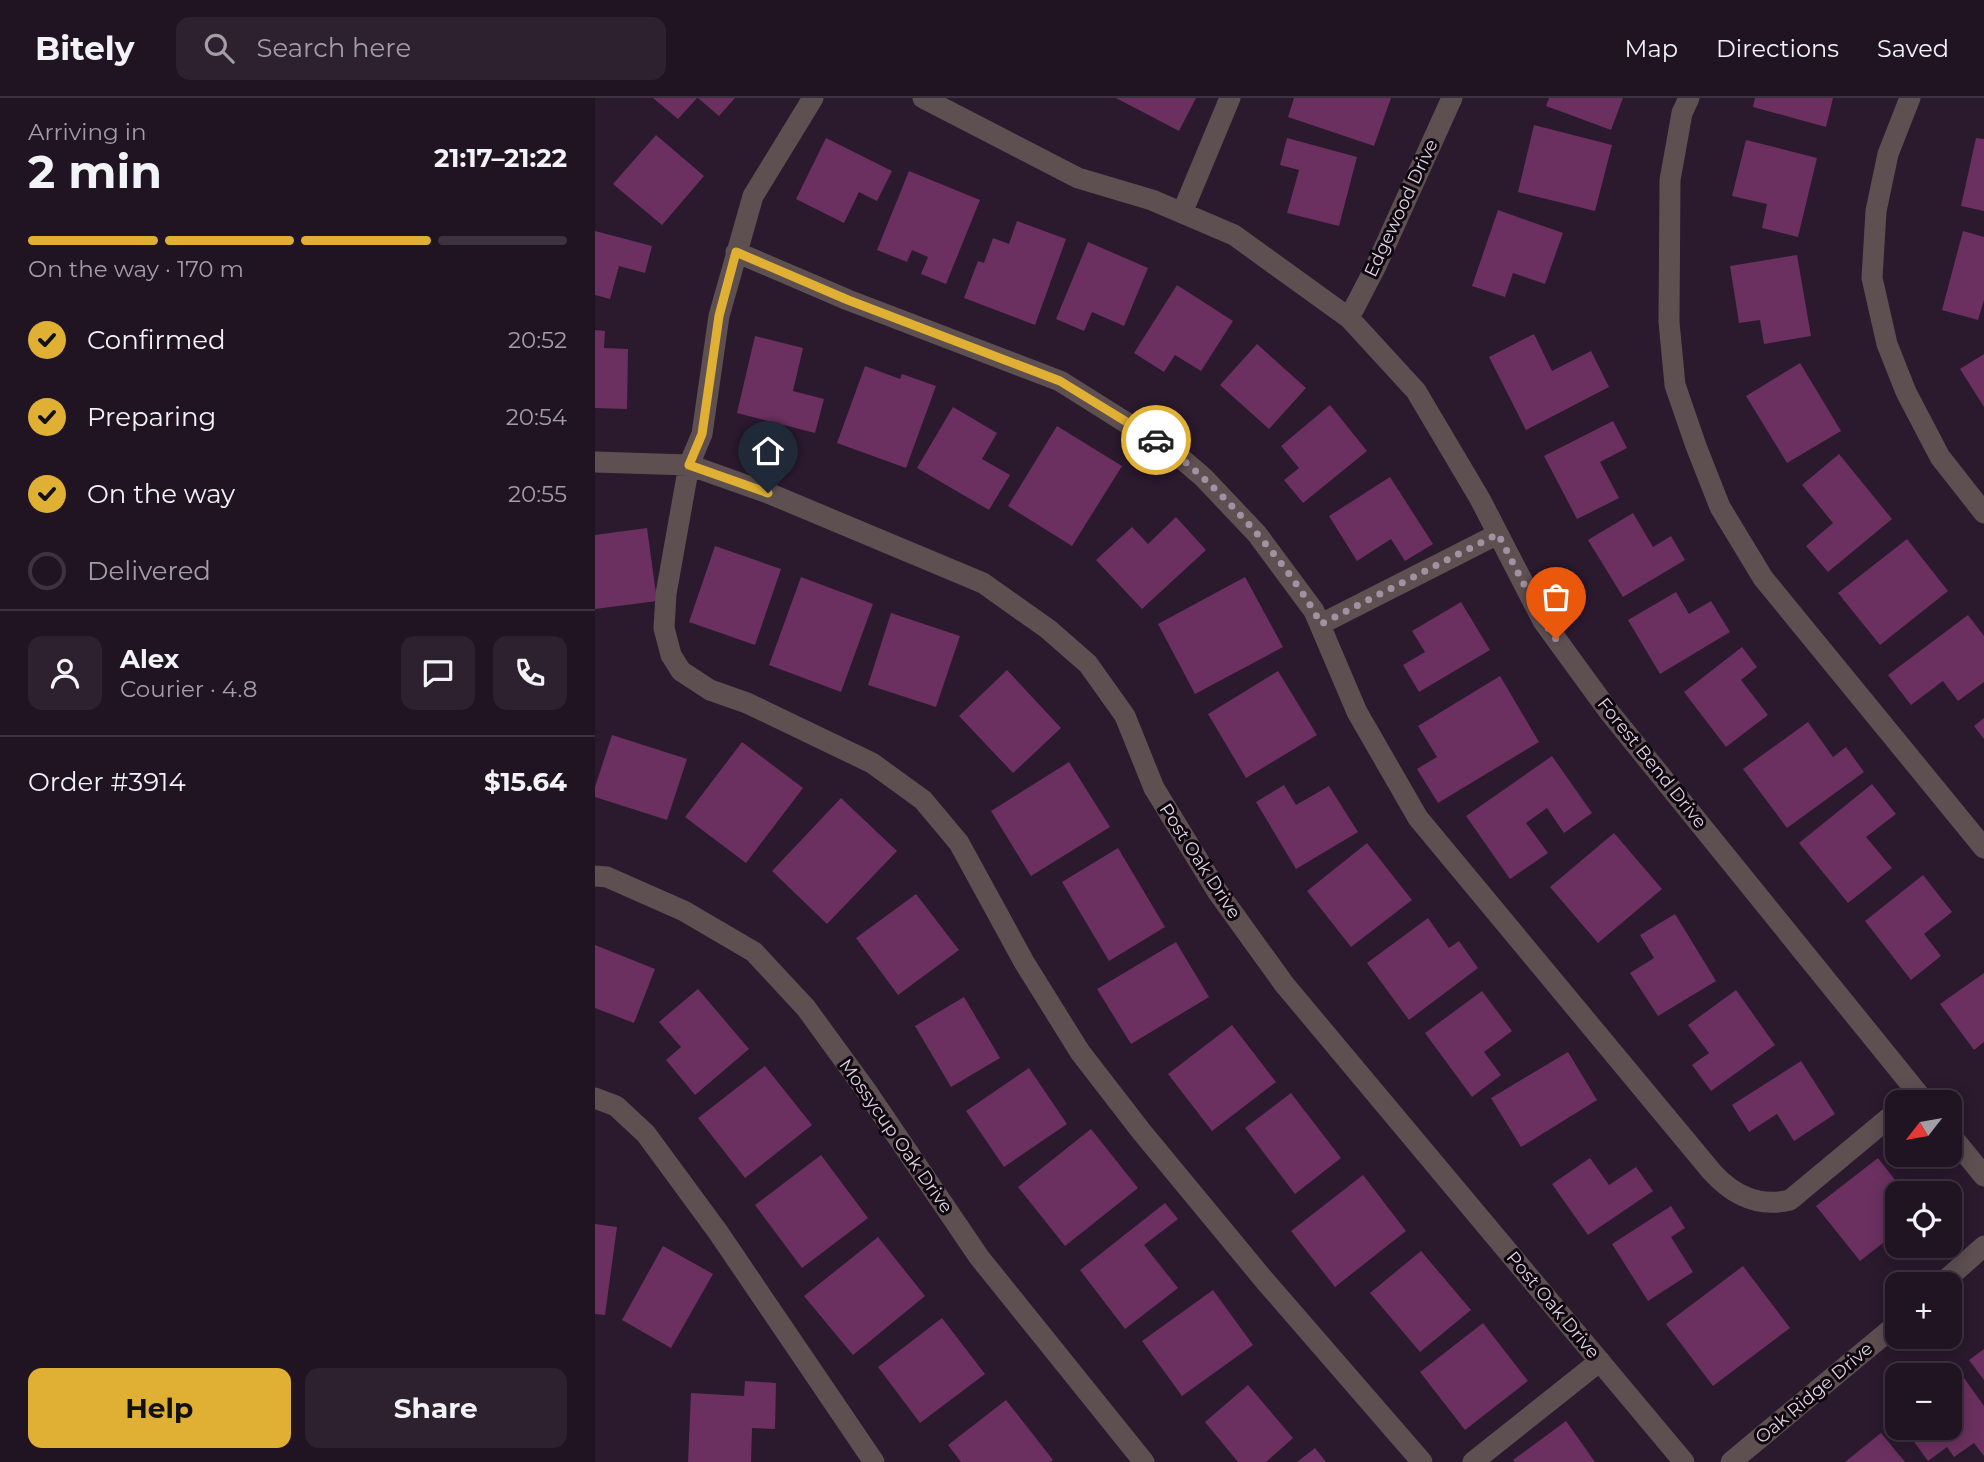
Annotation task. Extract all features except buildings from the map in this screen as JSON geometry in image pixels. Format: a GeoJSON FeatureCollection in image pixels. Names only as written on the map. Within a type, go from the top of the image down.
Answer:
{"type":"FeatureCollection","features":[{"type":"Feature","properties":{"kind":"street"},"geometry":{"type":"LineString","coordinates":[[813,98],[753,197],[719,316],[702,434],[689,465],[666,594],[664,628],[671,655],[681,671],[710,690],[747,703],[871,763],[923,800],[959,842],[1024,962],[1080,1052],[1141,1131],[1265,1281],[1422,1462]]}},
{"type":"Feature","properties":{"kind":"street","name":"Forest Bend Drive"},"geometry":{"type":"LineString","coordinates":[[923,98],[1078,178],[1152,200],[1234,235],[1349,318],[1416,391],[1498,534],[1543,621],[1610,713],[1909,1090]]}},
{"type":"Feature","properties":{"kind":"street"},"geometry":{"type":"LineString","coordinates":[[1182,212],[1230,98]]}},
{"type":"Feature","properties":{"kind":"street","name":"Edgewood Drive"},"geometry":{"type":"LineString","coordinates":[[1349,318],[1376,266],[1452,98]]}},
{"type":"Feature","properties":{"kind":"street"},"geometry":{"type":"LineString","coordinates":[[1689,98],[1682,113],[1670,180],[1669,321],[1675,384],[1720,507],[1763,578],[1984,848]]}},
{"type":"Feature","properties":{"kind":"street"},"geometry":{"type":"LineString","coordinates":[[1910,98],[1888,154],[1876,211],[1872,278],[1887,344],[1906,392],[1940,457],[1984,513]]}},
{"type":"Feature","properties":{"kind":"street"},"geometry":{"type":"LineString","coordinates":[[736,252],[848,300],[1060,381],[1176,453],[1257,534],[1294,582],[1321,624],[1357,712],[1418,818],[1712,1172],[1731,1191],[1764,1202],[1790,1200],[1885,1121]]}},
{"type":"Feature","properties":{"kind":"street","name":"Post Oak Drive"},"geometry":{"type":"LineString","coordinates":[[595,462],[689,465],[768,493],[983,583],[1048,629],[1088,664],[1125,716],[1154,788],[1217,891],[1284,984],[1684,1462]]}},
{"type":"Feature","properties":{"kind":"street"},"geometry":{"type":"LineString","coordinates":[[1321,624],[1498,534]]}},
{"type":"Feature","properties":{"kind":"street","name":"Mossycup Oak Drive"},"geometry":{"type":"LineString","coordinates":[[595,876],[607,877],[684,911],[754,952],[806,1008],[865,1089],[979,1257],[1144,1462]]}},
{"type":"Feature","properties":{"kind":"street"},"geometry":{"type":"LineString","coordinates":[[595,1098],[616,1107],[646,1134],[718,1232],[874,1462]]}},
{"type":"Feature","properties":{"kind":"street"},"geometry":{"type":"LineString","coordinates":[[1962,1149],[1984,1176]]}},
{"type":"Feature","properties":{"kind":"street"},"geometry":{"type":"LineString","coordinates":[[1955,1272],[1984,1246]]}},
{"type":"Feature","properties":{"kind":"street","name":"Oak Ridge Drive"},"geometry":{"type":"LineString","coordinates":[[1731,1462],[1885,1334]]}},
{"type":"Feature","properties":{"kind":"street"},"geometry":{"type":"LineString","coordinates":[[1473,1462],[1600,1361]]}},
{"type":"Feature","properties":{"kind":"way so far"},"geometry":{"type":"LineString","coordinates":[[1156,440],[1176,453],[1203,477],[1257,534],[1294,582],[1321,624],[1498,534],[1543,621],[1556,639]]}},
{"type":"Feature","properties":{"kind":"route"},"geometry":{"type":"LineString","coordinates":[[768,493],[689,465],[702,434],[719,316],[736,252],[848,300],[1060,381],[1156,440]]}}]}
